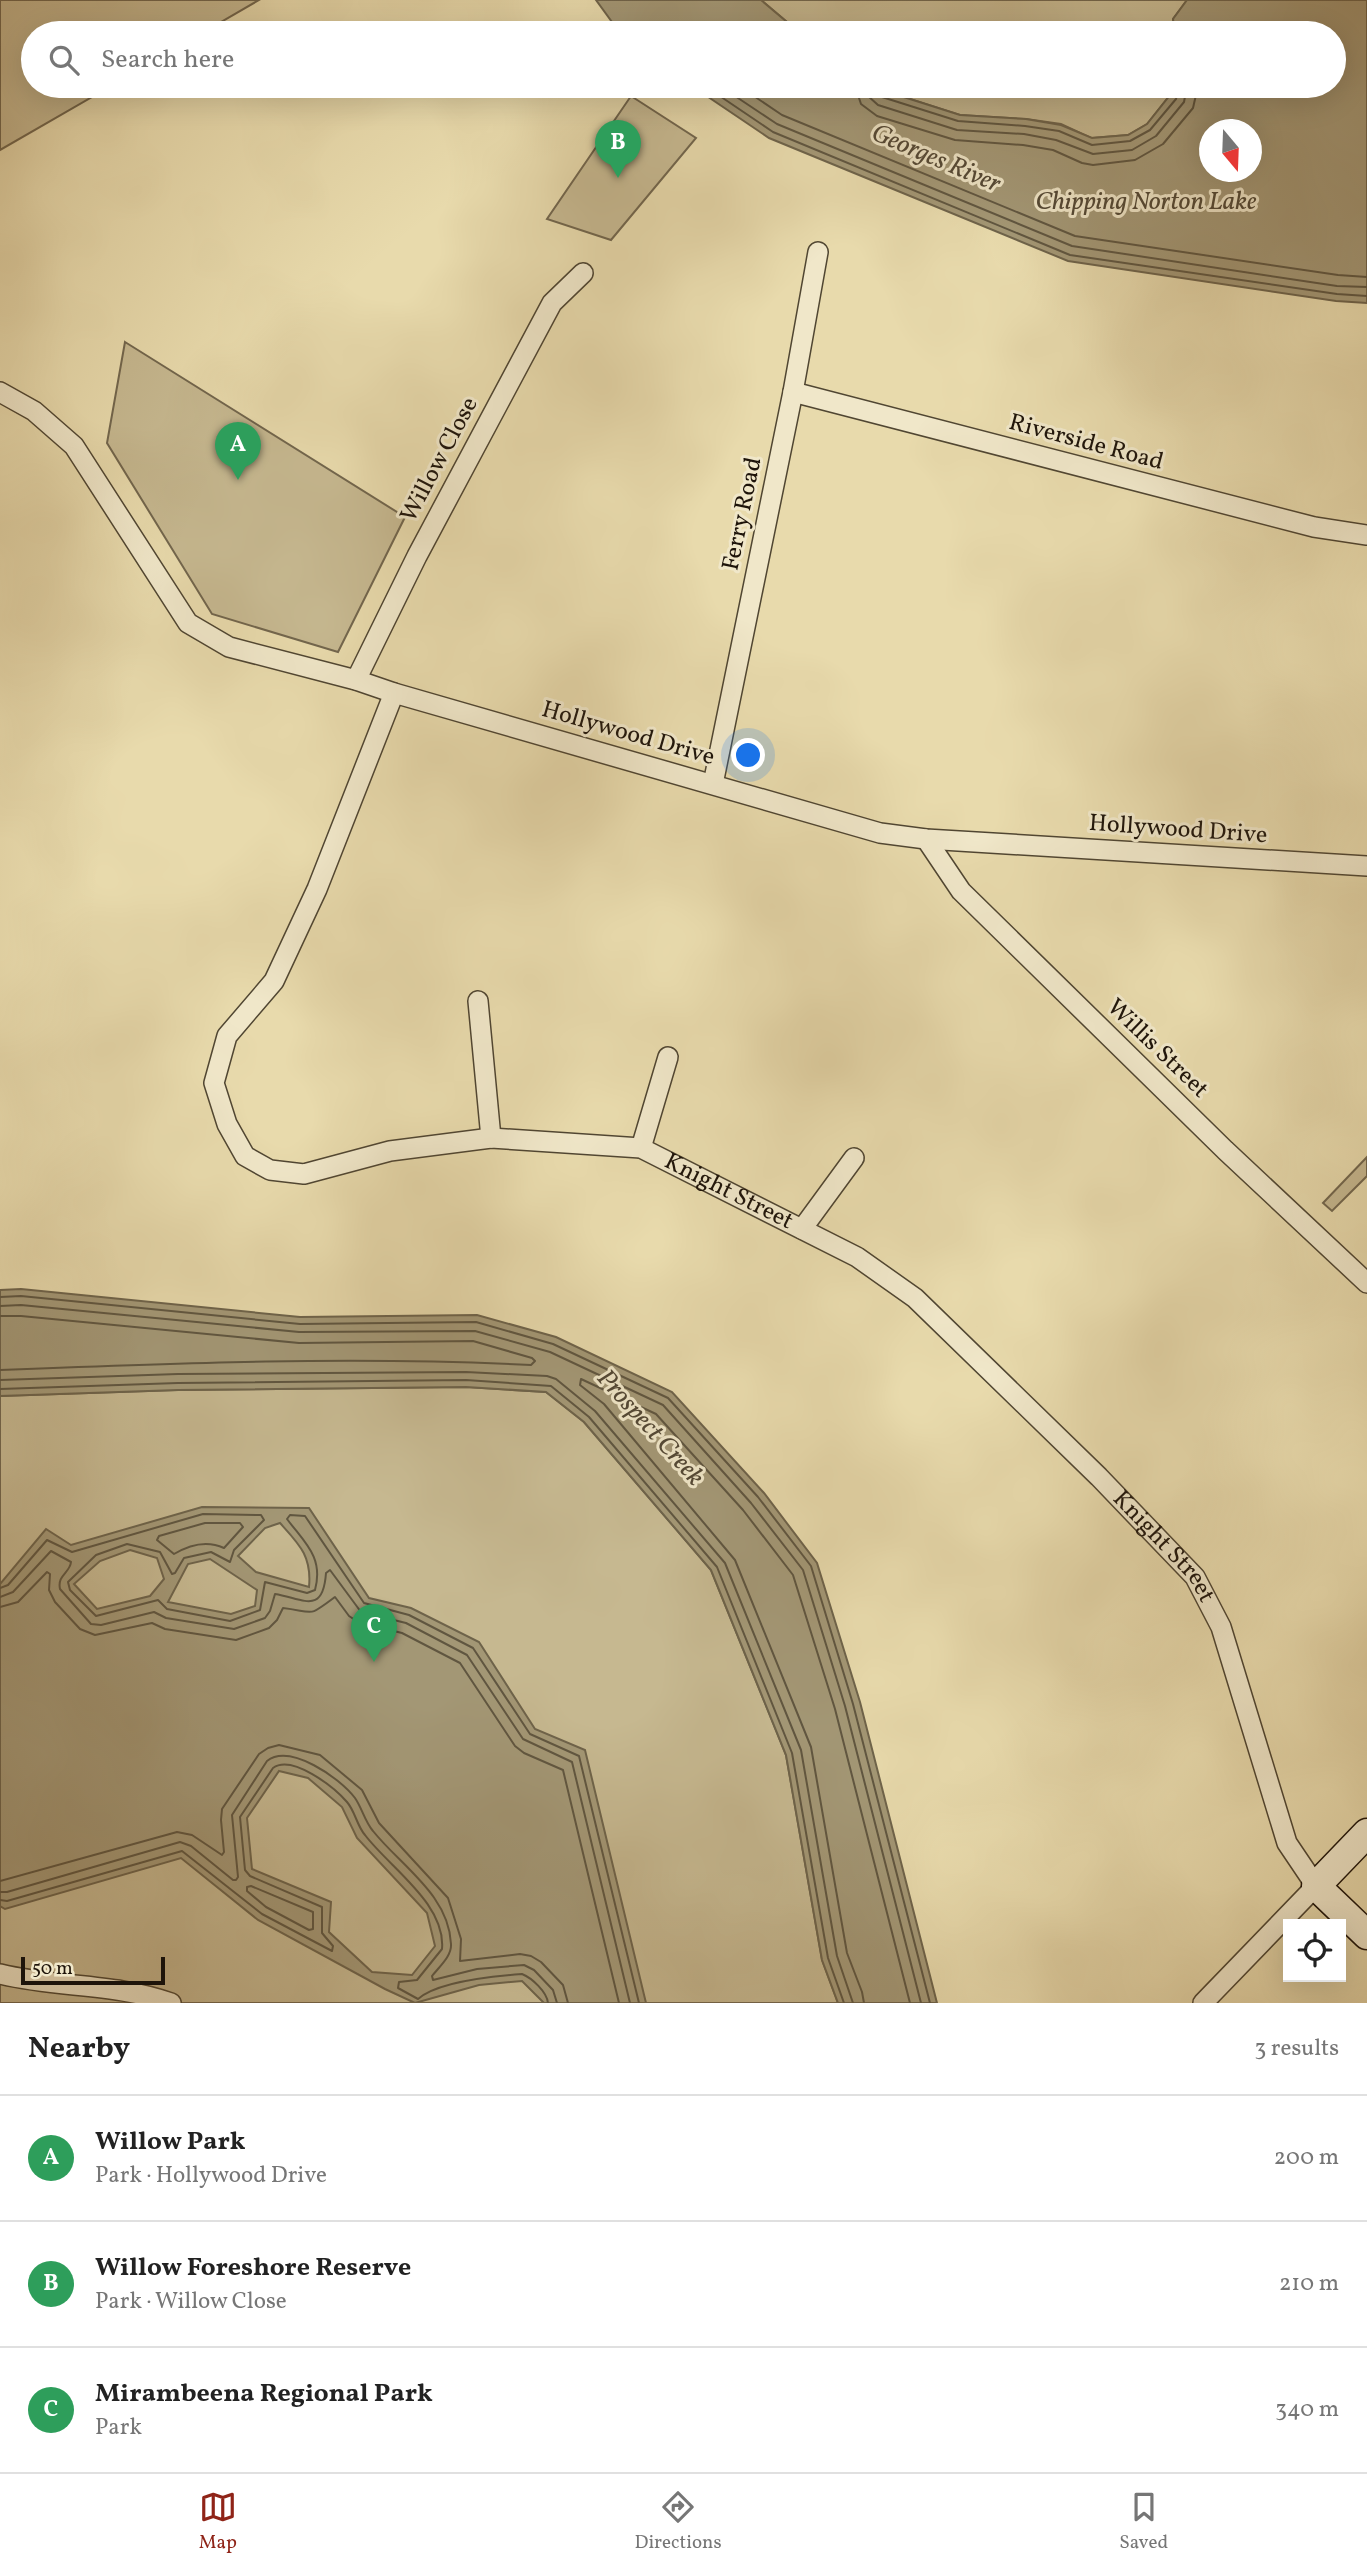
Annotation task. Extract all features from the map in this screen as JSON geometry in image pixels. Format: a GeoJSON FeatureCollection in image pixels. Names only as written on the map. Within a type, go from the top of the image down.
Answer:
{"type":"FeatureCollection","features":[{"type":"Feature","properties":{"kind":"street","name":"Ferry Road"},"geometry":{"type":"LineString","coordinates":[[713,784],[793,393],[818,252]]}},
{"type":"Feature","properties":{"kind":"street","name":"Willow Close"},"geometry":{"type":"LineString","coordinates":[[356,680],[417,556],[552,303],[583,273]]}},
{"type":"Feature","properties":{"kind":"street","name":"Hollywood Drive"},"geometry":{"type":"LineString","coordinates":[[0,392],[34,411],[74,446],[188,623],[229,647],[356,680],[394,694],[880,833],[926,839],[1367,866]]}},
{"type":"Feature","properties":{"kind":"street","name":"Riverside Road"},"geometry":{"type":"LineString","coordinates":[[793,393],[1314,527],[1367,536]]}},
{"type":"Feature","properties":{"kind":"street","name":"Knight Street"},"geometry":{"type":"LineString","coordinates":[[394,694],[317,889],[274,981],[227,1036],[214,1083],[227,1124],[245,1156],[270,1170],[304,1174],[390,1152],[491,1138],[641,1148],[858,1257],[915,1298],[1099,1477],[1195,1577],[1221,1627],[1287,1843],[1316,1886],[1367,1935]]}},
{"type":"Feature","properties":{"kind":"street","name":"Willis Street"},"geometry":{"type":"LineString","coordinates":[[926,839],[961,891],[1225,1150],[1367,1283]]}},
{"type":"Feature","properties":{"kind":"street"},"geometry":{"type":"LineString","coordinates":[[478,1001],[491,1138]]}},
{"type":"Feature","properties":{"kind":"street"},"geometry":{"type":"LineString","coordinates":[[641,1148],[668,1057]]}},
{"type":"Feature","properties":{"kind":"street"},"geometry":{"type":"LineString","coordinates":[[802,1229],[854,1158]]}},
{"type":"Feature","properties":{"kind":"street"},"geometry":{"type":"LineString","coordinates":[[1203,2003],[1367,1833]]}},
{"type":"Feature","properties":{"kind":"street"},"geometry":{"type":"LineString","coordinates":[[0,1974],[131,1992],[171,2003]]}},
{"type":"Feature","properties":{"kind":"shaded area"},"geometry":{"type":"Polygon","coordinates":[[[0,0],[259,0],[223,21],[21,21],[21,98],[90,98],[0,150],[0,0]]]}},
{"type":"Feature","properties":{"kind":"shaded area"},"geometry":{"type":"Polygon","coordinates":[[[761,0],[1187,0],[1173,21],[786,21],[761,0]]]}},
{"type":"Feature","properties":{"kind":"shaded area"},"geometry":{"type":"Polygon","coordinates":[[[630,98],[634,98],[696,138],[611,240],[547,219],[630,98]]]}},
{"type":"Feature","properties":{"kind":"shaded area"},"geometry":{"type":"Polygon","coordinates":[[[907,98],[1168,98],[1147,124],[1128,135],[1091,138],[1061,124],[960,115],[907,98]]]}},
{"type":"Feature","properties":{"kind":"shaded area"},"geometry":{"type":"Polygon","coordinates":[[[125,342],[405,517],[338,652],[212,614],[107,443],[125,342]]]}},
{"type":"Feature","properties":{"kind":"shaded area"},"geometry":{"type":"Polygon","coordinates":[[[1367,1157],[1367,1176],[1332,1211],[1323,1203],[1367,1157]]]}},
{"type":"Feature","properties":{"kind":"shaded area"},"geometry":{"type":"Polygon","coordinates":[[[466,1387],[546,1392],[584,1422],[711,1570],[786,1755],[822,1960],[838,2003],[0,2003],[0,1396],[178,1390],[466,1387]]]}},
{"type":"Feature","properties":{"kind":"water"},"geometry":{"type":"Polygon","coordinates":[[[596,0],[761,0],[786,21],[611,21],[596,0]]]}},
{"type":"Feature","properties":{"kind":"water","name":"Chipping Norton Lake"},"geometry":{"type":"Polygon","coordinates":[[[1187,0],[1367,0],[1367,303],[1336,301],[1068,261],[769,138],[710,98],[907,98],[960,115],[1026,119],[1061,125],[1092,138],[1128,135],[1147,124],[1168,98],[1346,98],[1346,21],[1173,19],[1187,0]]]}},
{"type":"Feature","properties":{"kind":"water","name":"Prospect Creek"},"geometry":{"type":"Polygon","coordinates":[[[21,1289],[300,1317],[477,1315],[556,1337],[672,1392],[764,1493],[817,1563],[860,1702],[937,2003],[838,2003],[822,1960],[786,1755],[711,1570],[584,1422],[546,1392],[466,1387],[178,1390],[0,1396],[0,1290],[21,1289]]]}},
{"type":"Feature","properties":{"kind":"water"},"geometry":{"type":"Polygon","coordinates":[[[202,1507],[309,1508],[369,1598],[411,1608],[479,1642],[535,1729],[585,1750],[646,2003],[544,2003],[522,1981],[479,1985],[415,2003],[258,1920],[181,1858],[5,1909],[0,1906],[0,1584],[46,1529],[71,1545],[202,1507]],[[280,1523],[265,1528],[238,1556],[256,1572],[309,1587],[306,1559],[298,1544],[280,1523]],[[130,1550],[100,1561],[74,1584],[97,1609],[150,1596],[164,1579],[157,1558],[130,1550]],[[210,1559],[188,1564],[168,1602],[231,1614],[255,1606],[257,1590],[210,1559]],[[279,1771],[247,1818],[252,1869],[331,1902],[329,1932],[372,1972],[412,1975],[435,1946],[427,1913],[357,1838],[342,1807],[308,1778],[279,1771]]]}},
{"type":"Feature","properties":{"kind":"place","name":"Willow Foreshore Reserve"},"geometry":{"type":"Point","coordinates":[618,178]}},
{"type":"Feature","properties":{"kind":"place","name":"Willow Park"},"geometry":{"type":"Point","coordinates":[238,480]}},
{"type":"Feature","properties":{"kind":"place","name":"Mirambeena Regional Park"},"geometry":{"type":"Point","coordinates":[374,1662]}},
{"type":"Feature","properties":{"kind":"water label","name":"Georges River"},"geometry":{"type":"Point","coordinates":[936,159]}}]}
